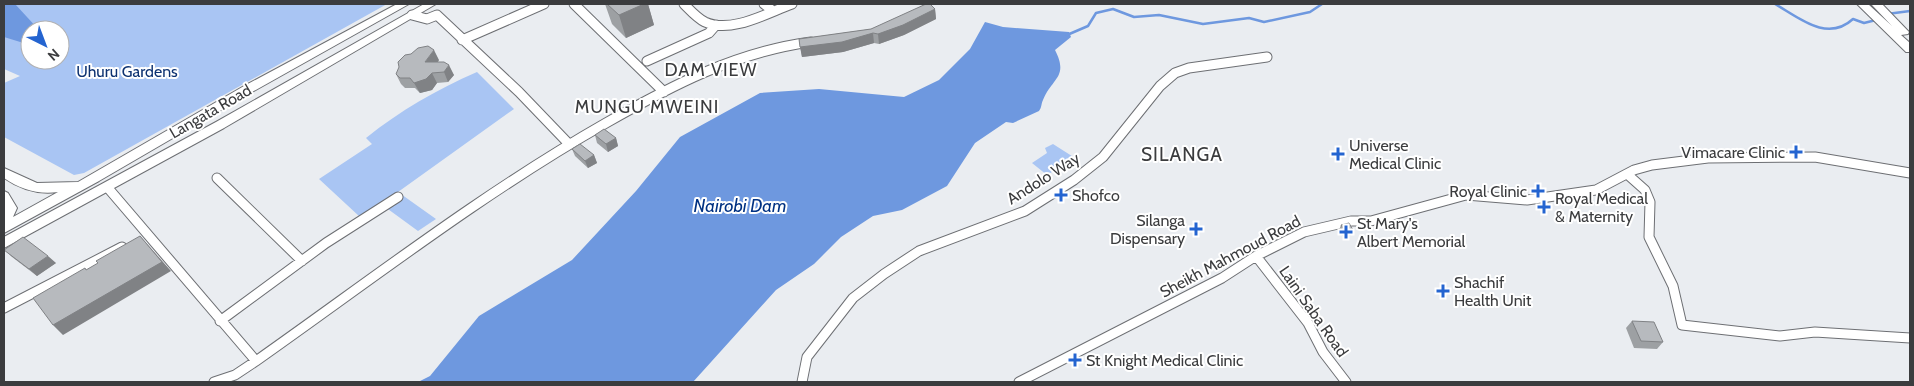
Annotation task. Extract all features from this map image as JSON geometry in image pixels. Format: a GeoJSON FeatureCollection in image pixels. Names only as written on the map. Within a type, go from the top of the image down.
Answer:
{"type":"FeatureCollection","features":[{"type":"Feature","properties":{"kind":"main road","name":"Langata Road"},"geometry":{"type":"LineString","coordinates":[[4,228],[404,4]]}},
{"type":"Feature","properties":{"kind":"main road","name":"Langata Road"},"geometry":{"type":"LineString","coordinates":[[4,243],[108,188],[429,5]]}},
{"type":"Feature","properties":{"kind":"main road"},"geometry":{"type":"LineString","coordinates":[[1872,6],[1885,25],[1910,49]]}},
{"type":"Feature","properties":{"kind":"main road"},"geometry":{"type":"LineString","coordinates":[[1872,6],[1899,26],[1910,38]]}},
{"type":"Feature","properties":{"kind":"main road"},"geometry":{"type":"LineString","coordinates":[[271,77],[288,86]]}},
{"type":"Feature","properties":{"kind":"main road"},"geometry":{"type":"LineString","coordinates":[[4,172],[19,183],[45,190],[58,189],[95,178]]}},
{"type":"Feature","properties":{"kind":"main road"},"geometry":{"type":"LineString","coordinates":[[4,196],[11,208],[4,222]]}},
{"type":"Feature","properties":{"kind":"street"},"geometry":{"type":"LineString","coordinates":[[462,40],[544,4]]}},
{"type":"Feature","properties":{"kind":"street"},"geometry":{"type":"LineString","coordinates":[[574,4],[664,92]]}},
{"type":"Feature","properties":{"kind":"street"},"geometry":{"type":"LineString","coordinates":[[684,4],[703,21],[716,25],[744,21],[792,4]]}},
{"type":"Feature","properties":{"kind":"street"},"geometry":{"type":"LineString","coordinates":[[764,4],[772,10]]}},
{"type":"Feature","properties":{"kind":"street"},"geometry":{"type":"LineString","coordinates":[[429,5],[430,18],[437,15]]}},
{"type":"Feature","properties":{"kind":"street"},"geometry":{"type":"LineString","coordinates":[[412,15],[427,19],[437,15]]}},
{"type":"Feature","properties":{"kind":"street"},"geometry":{"type":"LineString","coordinates":[[437,15],[519,92],[568,143]]}},
{"type":"Feature","properties":{"kind":"street"},"geometry":{"type":"LineString","coordinates":[[647,61],[709,33],[716,25]]}},
{"type":"Feature","properties":{"kind":"street"},"geometry":{"type":"LineString","coordinates":[[214,382],[236,375],[487,195],[568,143],[664,92],[750,55],[768,49],[819,41]]}},
{"type":"Feature","properties":{"kind":"street","name":"Andolo Way"},"geometry":{"type":"LineString","coordinates":[[802,382],[807,357],[853,298],[884,274],[919,251],[1025,211],[1074,180],[1103,157],[1160,86],[1175,73],[1189,68],[1267,57]]}},
{"type":"Feature","properties":{"kind":"street","name":"Sheikh Mahmoud Road"},"geometry":{"type":"LineString","coordinates":[[1019,382],[1222,278],[1256,256],[1304,232],[1343,223],[1371,221],[1414,210],[1446,198],[1466,195],[1527,200],[1596,190],[1627,174],[1652,165],[1686,159],[1797,156],[1831,158],[1910,173]]}},
{"type":"Feature","properties":{"kind":"street"},"geometry":{"type":"LineString","coordinates":[[1627,174],[1645,190],[1650,202],[1649,237],[1673,286],[1682,325],[1780,336],[1815,332],[1910,338]]}},
{"type":"Feature","properties":{"kind":"street"},"geometry":{"type":"LineString","coordinates":[[217,178],[302,261]]}},
{"type":"Feature","properties":{"kind":"street"},"geometry":{"type":"LineString","coordinates":[[108,188],[138,239],[220,321],[256,361]]}},
{"type":"Feature","properties":{"kind":"street"},"geometry":{"type":"LineString","coordinates":[[220,321],[302,261],[398,197]]}},
{"type":"Feature","properties":{"kind":"street"},"geometry":{"type":"LineString","coordinates":[[4,308],[138,239]]}},
{"type":"Feature","properties":{"kind":"street","name":"Laini Saba Road"},"geometry":{"type":"LineString","coordinates":[[1256,256],[1308,323],[1323,352],[1346,382]]}},
{"type":"Feature","properties":{"kind":"green space","name":"Uhuru Gardens"},"geometry":{"type":"Polygon","coordinates":[[[4,4],[387,4],[84,173],[74,175],[4,137],[4,83],[20,76],[4,69],[4,4]]]}},
{"type":"Feature","properties":{"kind":"green space"},"geometry":{"type":"Polygon","coordinates":[[[477,72],[514,109],[398,192],[436,219],[418,231],[381,204],[360,217],[319,179],[372,144],[366,138],[392,118],[433,93],[477,72]]]}},
{"type":"Feature","properties":{"kind":"green space"},"geometry":{"type":"Polygon","coordinates":[[[1053,144],[1075,158],[1047,175],[1032,163],[1047,153],[1045,148],[1053,144]]]}},
{"type":"Feature","properties":{"kind":"water"},"geometry":{"type":"Polygon","coordinates":[[[4,4],[15,4],[30,20],[20,20],[20,42],[4,37],[4,4]]]}},
{"type":"Feature","properties":{"kind":"water","name":"Nairobi Dam"},"geometry":{"type":"Polygon","coordinates":[[[985,22],[1003,27],[1069,32],[1071,37],[1055,50],[1059,59],[1060,72],[1042,101],[1039,111],[1013,123],[1006,122],[975,143],[947,186],[902,210],[873,216],[841,237],[814,264],[776,290],[693,382],[418,382],[430,376],[479,316],[572,260],[636,191],[680,137],[760,93],[819,89],[904,97],[939,80],[970,49],[985,22]]]}},
{"type":"Feature","properties":{"kind":"building"},"geometry":{"type":"Polygon","coordinates":[[[607,4],[644,4],[619,15],[607,4]]]}},
{"type":"Feature","properties":{"kind":"building"},"geometry":{"type":"Polygon","coordinates":[[[926,4],[930,4],[935,9],[903,25],[878,34],[873,33],[842,42],[800,47],[799,39],[871,29],[926,4]]]}},
{"type":"Feature","properties":{"kind":"building"},"geometry":{"type":"Polygon","coordinates":[[[428,46],[434,50],[425,62],[444,62],[449,65],[444,72],[432,73],[426,79],[414,83],[410,78],[400,78],[396,74],[399,67],[398,62],[405,55],[411,54],[418,48],[428,46]]]}},
{"type":"Feature","properties":{"kind":"building"},"geometry":{"type":"Polygon","coordinates":[[[604,129],[616,138],[606,144],[595,135],[604,129]]]}},
{"type":"Feature","properties":{"kind":"building"},"geometry":{"type":"Polygon","coordinates":[[[580,144],[594,155],[585,161],[572,149],[580,144]]]}},
{"type":"Feature","properties":{"kind":"building"},"geometry":{"type":"Polygon","coordinates":[[[1349,223],[1353,230],[1345,231],[1341,225],[1349,223]]]}},
{"type":"Feature","properties":{"kind":"building"},"geometry":{"type":"Polygon","coordinates":[[[140,236],[162,262],[53,325],[33,298],[85,268],[86,270],[98,263],[96,261],[140,236]]]}},
{"type":"Feature","properties":{"kind":"building"},"geometry":{"type":"Polygon","coordinates":[[[23,237],[48,256],[29,269],[4,250],[23,237]]]}},
{"type":"Feature","properties":{"kind":"building"},"geometry":{"type":"Polygon","coordinates":[[[1632,321],[1654,322],[1663,342],[1641,341],[1632,321]]]}},
{"type":"Feature","properties":{"kind":"waterway"},"geometry":{"type":"LineString","coordinates":[[1067,35],[1088,26],[1096,13],[1113,9],[1134,17],[1159,15],[1203,24],[1249,18],[1264,22],[1310,12],[1322,4]]}},
{"type":"Feature","properties":{"kind":"waterway"},"geometry":{"type":"LineString","coordinates":[[1775,4],[1803,21],[1823,28],[1833,29],[1843,26],[1853,19],[1864,23],[1876,20]]}},
{"type":"Feature","properties":{"kind":"waterway"},"geometry":{"type":"LineString","coordinates":[[1887,14],[1910,11]]}},
{"type":"Feature","properties":{"kind":"place","name":"Vimacare Clinic"},"geometry":{"type":"Point","coordinates":[1796,152]}},
{"type":"Feature","properties":{"kind":"place","name":"Universe Medical Clinic"},"geometry":{"type":"Point","coordinates":[1338,154]}},
{"type":"Feature","properties":{"kind":"place","name":"Royal Clinic"},"geometry":{"type":"Point","coordinates":[1538,191]}},
{"type":"Feature","properties":{"kind":"place","name":"Shofco"},"geometry":{"type":"Point","coordinates":[1061,195]}},
{"type":"Feature","properties":{"kind":"place","name":"Royal Medical & Maternity"},"geometry":{"type":"Point","coordinates":[1544,207]}},
{"type":"Feature","properties":{"kind":"place","name":"Silanga Dispensary"},"geometry":{"type":"Point","coordinates":[1196,229]}},
{"type":"Feature","properties":{"kind":"place","name":"St Mary's Albert Memorial"},"geometry":{"type":"Point","coordinates":[1346,232]}},
{"type":"Feature","properties":{"kind":"place","name":"Shachif Health Unit"},"geometry":{"type":"Point","coordinates":[1443,291]}},
{"type":"Feature","properties":{"kind":"place","name":"St Knight Medical Clinic"},"geometry":{"type":"Point","coordinates":[1075,360]}},
{"type":"Feature","properties":{"kind":"district","name":"DAM VIEW"},"geometry":{"type":"Point","coordinates":[711,70]}},
{"type":"Feature","properties":{"kind":"district","name":"MUNGU MWEINI"},"geometry":{"type":"Point","coordinates":[647,107]}},
{"type":"Feature","properties":{"kind":"district","name":"SILANGA"},"geometry":{"type":"Point","coordinates":[1182,154]}}]}
